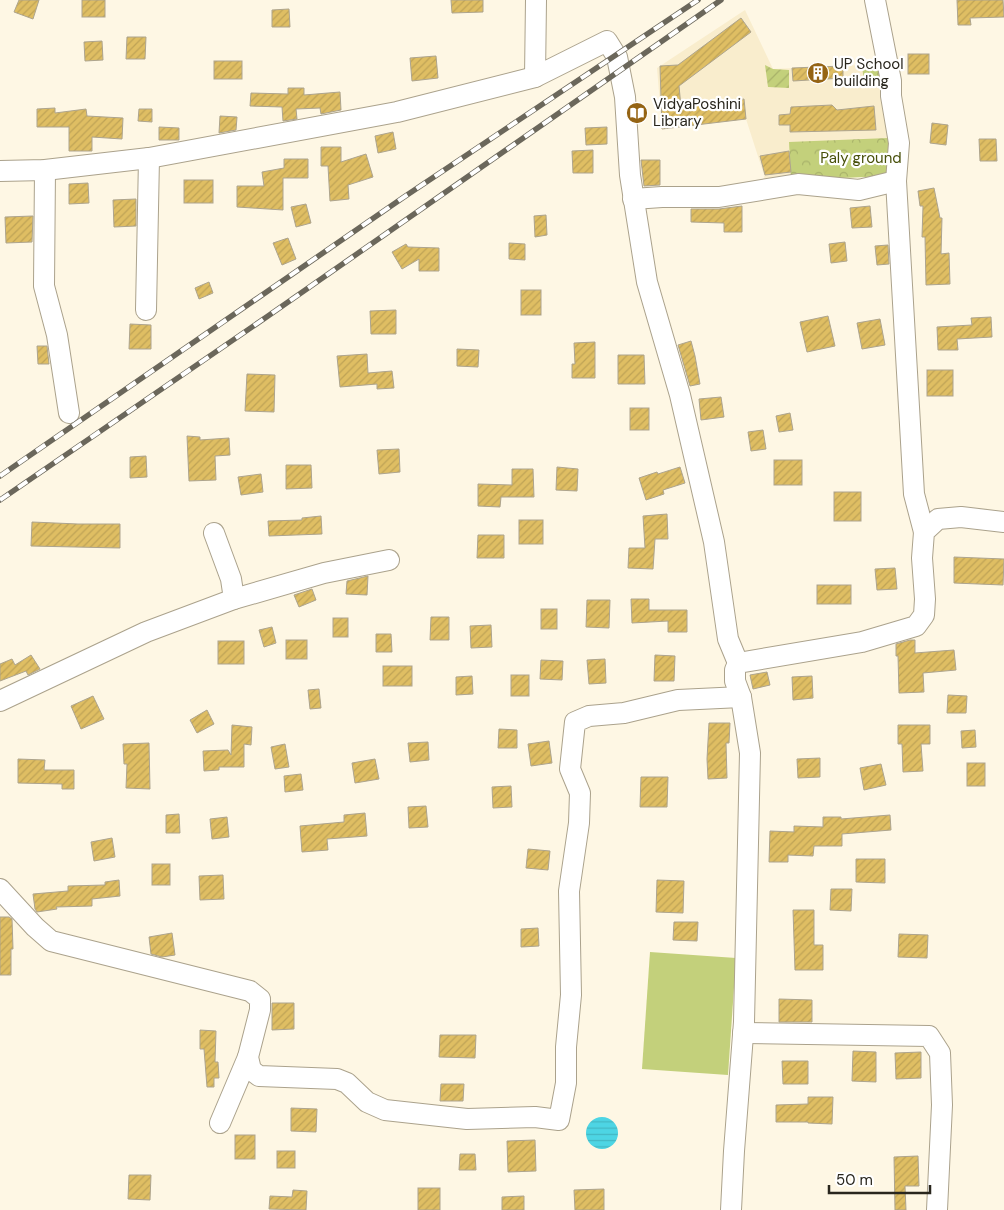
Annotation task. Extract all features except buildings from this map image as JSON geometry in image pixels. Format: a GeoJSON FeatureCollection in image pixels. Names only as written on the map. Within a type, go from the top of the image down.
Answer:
{"type":"FeatureCollection","features":[{"type":"Feature","properties":{"kind":"street"},"geometry":{"type":"LineString","coordinates":[[535,77],[536,0]]}},
{"type":"Feature","properties":{"kind":"street"},"geometry":{"type":"LineString","coordinates":[[738,663],[862,642],[916,626],[924,614],[925,599],[922,558],[924,532],[914,494],[896,181],[899,143],[891,96],[891,81],[875,0]]}},
{"type":"Feature","properties":{"kind":"street"},"geometry":{"type":"LineString","coordinates":[[0,171],[45,170],[149,158],[397,112],[535,77],[607,41],[617,58],[625,97],[630,175],[647,282],[680,395],[714,542],[728,639],[738,663],[735,670],[735,680],[741,697],[750,753],[743,1033],[731,1210]]}},
{"type":"Feature","properties":{"kind":"street"},"geometry":{"type":"LineString","coordinates":[[146,310],[149,158]]}},
{"type":"Feature","properties":{"kind":"street"},"geometry":{"type":"LineString","coordinates":[[45,170],[44,286],[57,335],[69,414]]}},
{"type":"Feature","properties":{"kind":"street"},"geometry":{"type":"LineString","coordinates":[[633,199],[662,196],[719,197],[798,184],[859,190],[896,181]]}},
{"type":"Feature","properties":{"kind":"street"},"geometry":{"type":"LineString","coordinates":[[924,532],[938,519],[960,517],[1004,522]]}},
{"type":"Feature","properties":{"kind":"street"},"geometry":{"type":"LineString","coordinates":[[214,533],[231,579],[234,599]]}},
{"type":"Feature","properties":{"kind":"street"},"geometry":{"type":"LineString","coordinates":[[0,701],[146,632],[234,599],[324,573],[389,560]]}},
{"type":"Feature","properties":{"kind":"street"},"geometry":{"type":"LineString","coordinates":[[248,1057],[251,1070],[259,1076],[337,1079],[347,1084],[366,1102],[385,1110],[468,1119],[535,1117],[559,1120],[566,1083],[566,1047],[571,995],[569,891],[579,822],[580,793],[570,769],[575,722],[589,716],[624,713],[678,700],[741,697]]}},
{"type":"Feature","properties":{"kind":"street"},"geometry":{"type":"LineString","coordinates":[[0,889],[35,927],[51,941],[250,991],[260,999],[260,1010],[248,1057],[220,1123]]}},
{"type":"Feature","properties":{"kind":"street"},"geometry":{"type":"LineString","coordinates":[[743,1033],[929,1036],[940,1053],[942,1105],[937,1210]]}},
{"type":"Feature","properties":{"kind":"shaded area"},"geometry":{"type":"Polygon","coordinates":[[[745,10],[773,69],[884,64],[890,176],[797,179],[765,183],[746,119],[662,129],[657,68],[745,10]]]}},
{"type":"Feature","properties":{"kind":"green space"},"geometry":{"type":"Polygon","coordinates":[[[884,64],[885,83],[864,83],[862,65],[884,64]]]}},
{"type":"Feature","properties":{"kind":"green space"},"geometry":{"type":"Polygon","coordinates":[[[765,65],[773,69],[789,70],[789,88],[768,87],[765,65]]]}},
{"type":"Feature","properties":{"kind":"green space","name":"Paly ground"},"geometry":{"type":"Polygon","coordinates":[[[888,138],[890,176],[791,180],[789,142],[888,138]]]}},
{"type":"Feature","properties":{"kind":"green space"},"geometry":{"type":"Polygon","coordinates":[[[650,952],[736,958],[728,1075],[642,1069],[650,952]]]}},
{"type":"Feature","properties":{"kind":"water"},"geometry":{"type":"Polygon","coordinates":[[[602,1117],[613,1122],[618,1133],[613,1144],[602,1149],[591,1144],[586,1133],[591,1122],[602,1117]]]}},
{"type":"Feature","properties":{"kind":"railway"},"geometry":{"type":"LineString","coordinates":[[0,476],[404,197],[698,0]]}},
{"type":"Feature","properties":{"kind":"railway"},"geometry":{"type":"LineString","coordinates":[[0,500],[268,316],[721,0]]}},
{"type":"Feature","properties":{"kind":"place","name":"UP School building"},"geometry":{"type":"Point","coordinates":[818,73]}},
{"type":"Feature","properties":{"kind":"place","name":"VidyaPoshini Library"},"geometry":{"type":"Point","coordinates":[637,113]}}]}
